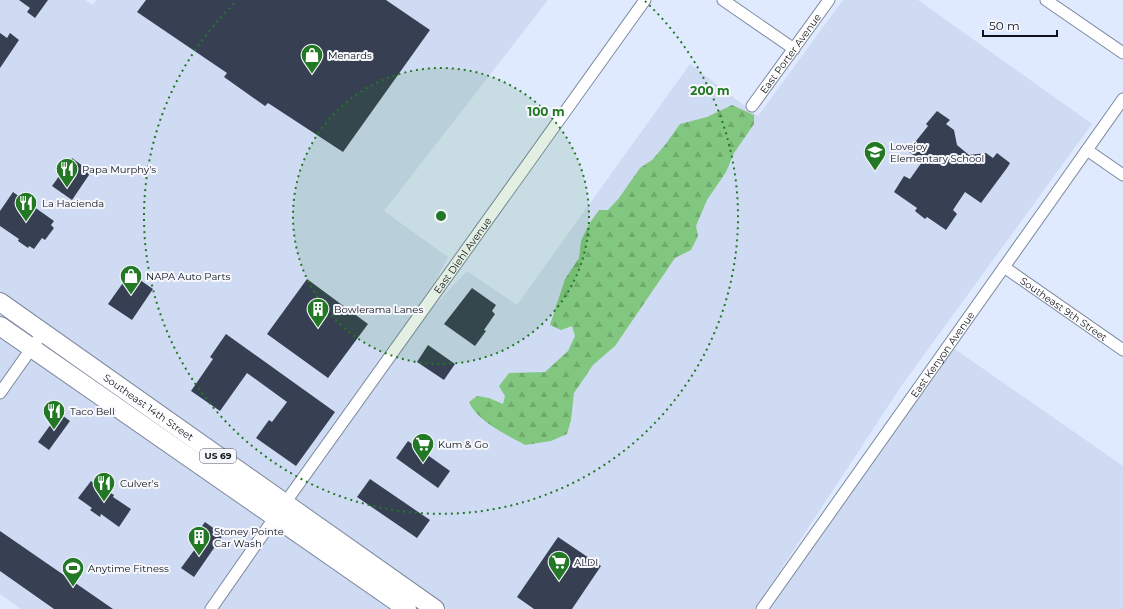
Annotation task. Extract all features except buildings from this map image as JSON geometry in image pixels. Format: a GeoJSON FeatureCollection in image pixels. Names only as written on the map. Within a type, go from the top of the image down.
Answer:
{"type":"FeatureCollection","features":[{"type":"Feature","properties":{"kind":"main road","name":"Southeast 14th Street"},"geometry":{"type":"LineString","coordinates":[[0,302],[43,332],[280,510],[407,609]]}},
{"type":"Feature","properties":{"kind":"main road","name":"Southeast 14th Street"},"geometry":{"type":"LineString","coordinates":[[0,326],[280,510],[435,609]]}},
{"type":"Feature","properties":{"kind":"street","name":"East Diehl Avenue"},"geometry":{"type":"LineString","coordinates":[[212,609],[280,510],[645,0]]}},
{"type":"Feature","properties":{"kind":"street"},"geometry":{"type":"LineString","coordinates":[[723,0],[794,49]]}},
{"type":"Feature","properties":{"kind":"street","name":"East Porter Avenue"},"geometry":{"type":"LineString","coordinates":[[752,106],[829,0]]}},
{"type":"Feature","properties":{"kind":"street"},"geometry":{"type":"LineString","coordinates":[[1046,0],[1123,53]]}},
{"type":"Feature","properties":{"kind":"street","name":"East Kenyon Avenue"},"geometry":{"type":"LineString","coordinates":[[762,609],[1123,99]]}},
{"type":"Feature","properties":{"kind":"street"},"geometry":{"type":"LineString","coordinates":[[1087,150],[1123,175]]}},
{"type":"Feature","properties":{"kind":"street","name":"Southeast 9th Street"},"geometry":{"type":"LineString","coordinates":[[1004,267],[1123,350]]}},
{"type":"Feature","properties":{"kind":"street"},"geometry":{"type":"LineString","coordinates":[[0,393],[43,332]]}},
{"type":"Feature","properties":{"kind":"shaded area"},"geometry":{"type":"Polygon","coordinates":[[[0,0],[85,0],[93,5],[96,0],[548,0],[384,211],[448,257],[407,334],[467,271],[517,305],[690,64],[758,116],[843,0],[918,0],[1092,124],[902,385],[755,609],[435,609],[0,302],[0,0]]]}},
{"type":"Feature","properties":{"kind":"shaded area"},"geometry":{"type":"Polygon","coordinates":[[[0,326],[400,609],[21,609],[0,594],[0,326]]]}},
{"type":"Feature","properties":{"kind":"shaded area"},"geometry":{"type":"Polygon","coordinates":[[[949,345],[1123,466],[1123,609],[762,609],[949,345]]]}},
{"type":"Feature","properties":{"kind":"green space"},"geometry":{"type":"Polygon","coordinates":[[[732,105],[754,115],[754,124],[734,153],[726,172],[707,200],[696,226],[698,236],[691,250],[675,258],[615,346],[593,365],[574,393],[571,420],[567,434],[551,441],[525,445],[501,432],[485,421],[473,409],[469,402],[477,396],[489,398],[503,404],[505,396],[499,386],[509,373],[545,372],[568,351],[575,336],[572,326],[561,330],[550,325],[565,279],[579,258],[581,241],[589,224],[599,210],[608,210],[619,198],[640,168],[652,160],[680,124],[707,117],[732,105]]]}},
{"type":"Feature","properties":{"kind":"place","name":"Menards"},"geometry":{"type":"Point","coordinates":[312,74]}},
{"type":"Feature","properties":{"kind":"place","name":"Lovejoy Elementary School"},"geometry":{"type":"Point","coordinates":[875,172]}},
{"type":"Feature","properties":{"kind":"place","name":"Papa Murphy's"},"geometry":{"type":"Point","coordinates":[67,188]}},
{"type":"Feature","properties":{"kind":"place","name":"La Hacienda"},"geometry":{"type":"Point","coordinates":[26,222]}},
{"type":"Feature","properties":{"kind":"place","name":"NAPA Auto Parts"},"geometry":{"type":"Point","coordinates":[131,296]}},
{"type":"Feature","properties":{"kind":"place","name":"Bowlerama Lanes"},"geometry":{"type":"Point","coordinates":[318,328]}},
{"type":"Feature","properties":{"kind":"place","name":"Taco Bell"},"geometry":{"type":"Point","coordinates":[54,430]}},
{"type":"Feature","properties":{"kind":"place","name":"Kum & Go"},"geometry":{"type":"Point","coordinates":[423,464]}},
{"type":"Feature","properties":{"kind":"place","name":"Culver's"},"geometry":{"type":"Point","coordinates":[104,502]}},
{"type":"Feature","properties":{"kind":"place","name":"Stoney Pointe Car Wash"},"geometry":{"type":"Point","coordinates":[199,556]}},
{"type":"Feature","properties":{"kind":"place","name":"ALDI"},"geometry":{"type":"Point","coordinates":[559,582]}},
{"type":"Feature","properties":{"kind":"place","name":"Anytime Fitness"},"geometry":{"type":"Point","coordinates":[73,588]}}]}
